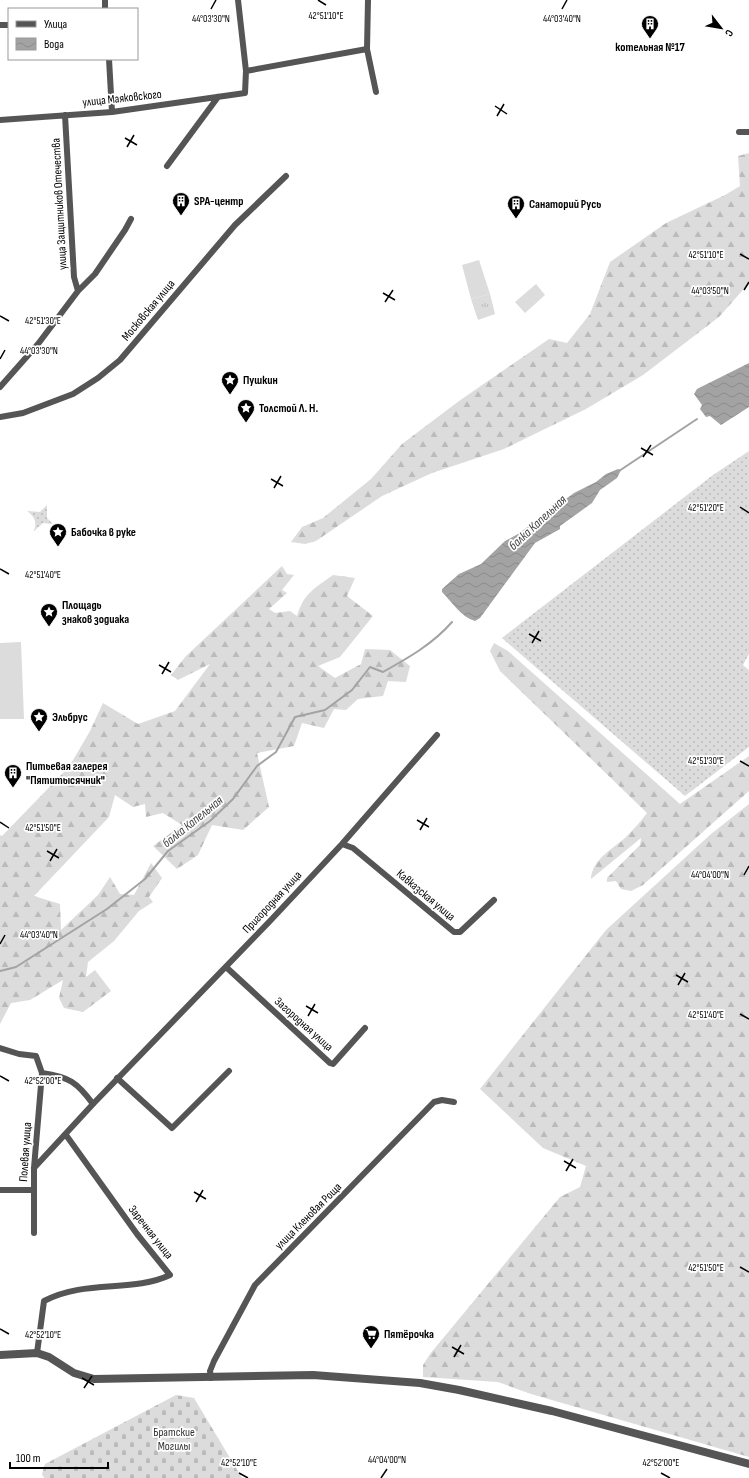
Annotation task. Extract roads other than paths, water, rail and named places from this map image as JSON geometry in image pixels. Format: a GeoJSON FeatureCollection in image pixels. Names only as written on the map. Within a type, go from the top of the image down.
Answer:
{"type":"FeatureCollection","features":[{"type":"Feature","properties":{"kind":"street"},"geometry":{"type":"LineString","coordinates":[[238,0],[246,71],[367,49]]}},
{"type":"Feature","properties":{"kind":"street"},"geometry":{"type":"LineString","coordinates":[[368,0],[367,49],[376,92]]}},
{"type":"Feature","properties":{"kind":"street"},"geometry":{"type":"LineString","coordinates":[[109,60],[112,112]]}},
{"type":"Feature","properties":{"kind":"street","name":"улица Маяковского"},"geometry":{"type":"LineString","coordinates":[[0,120],[112,112],[245,93],[246,71]]}},
{"type":"Feature","properties":{"kind":"street"},"geometry":{"type":"LineString","coordinates":[[167,166],[218,97]]}},
{"type":"Feature","properties":{"kind":"street","name":"улица Защитников Отечества"},"geometry":{"type":"LineString","coordinates":[[65,115],[74,277],[78,291]]}},
{"type":"Feature","properties":{"kind":"street"},"geometry":{"type":"LineString","coordinates":[[739,132],[749,132]]}},
{"type":"Feature","properties":{"kind":"street","name":"Московская улица"},"geometry":{"type":"LineString","coordinates":[[0,417],[23,413],[73,394],[98,378],[120,360],[234,225],[286,176]]}},
{"type":"Feature","properties":{"kind":"street"},"geometry":{"type":"LineString","coordinates":[[0,387],[38,344],[78,291],[101,266],[131,219]]}},
{"type":"Feature","properties":{"kind":"street","name":"Пригородная улица"},"geometry":{"type":"LineString","coordinates":[[34,1168],[117,1078],[226,967],[342,844],[437,735]]}},
{"type":"Feature","properties":{"kind":"street","name":"Кавказская улица"},"geometry":{"type":"LineString","coordinates":[[342,844],[352,848],[454,932],[460,932],[494,900]]}},
{"type":"Feature","properties":{"kind":"street","name":"Загородная улица"},"geometry":{"type":"LineString","coordinates":[[226,967],[330,1063],[333,1064],[365,1028]]}},
{"type":"Feature","properties":{"kind":"street"},"geometry":{"type":"LineString","coordinates":[[0,1048],[19,1054],[36,1056],[42,1073],[60,1075],[72,1080],[83,1090],[93,1104]]}},
{"type":"Feature","properties":{"kind":"street"},"geometry":{"type":"LineString","coordinates":[[117,1078],[172,1128],[229,1071]]}},
{"type":"Feature","properties":{"kind":"street","name":"Полевая улица"},"geometry":{"type":"LineString","coordinates":[[34,1233],[34,1168],[42,1073]]}},
{"type":"Feature","properties":{"kind":"street","name":"улица Кленовая Роща"},"geometry":{"type":"LineString","coordinates":[[211,1378],[210,1371],[214,1361],[255,1285],[434,1102],[442,1100],[454,1102]]}},
{"type":"Feature","properties":{"kind":"street","name":"Заречная улица"},"geometry":{"type":"LineString","coordinates":[[37,1353],[44,1301],[58,1294],[84,1288],[157,1281],[170,1275],[136,1234],[66,1135]]}},
{"type":"Feature","properties":{"kind":"street"},"geometry":{"type":"LineString","coordinates":[[0,1190],[34,1190]]}},
{"type":"Feature","properties":{"kind":"street"},"geometry":{"type":"LineString","coordinates":[[0,1356],[37,1353],[49,1357],[74,1373],[94,1379],[313,1375],[420,1383],[481,1394],[552,1411],[749,1464]]}},
{"type":"Feature","properties":{"kind":"water"},"geometry":{"type":"Polygon","coordinates":[[[749,363],[749,407],[721,425],[710,416],[706,417],[700,409],[702,405],[694,394],[697,389],[749,363]]]}},
{"type":"Feature","properties":{"kind":"water"},"geometry":{"type":"Polygon","coordinates":[[[618,469],[621,470],[617,478],[600,490],[592,503],[560,526],[560,529],[535,543],[480,618],[475,621],[465,616],[442,592],[442,589],[459,574],[481,564],[505,541],[518,534],[574,493],[596,482],[606,474],[618,469]]]}},
{"type":"Feature","properties":{"kind":"waterway","name":"балка Капельная"},"geometry":{"type":"LineString","coordinates":[[619,471],[697,419]]}},
{"type":"Feature","properties":{"kind":"waterway","name":"балка Капельная"},"geometry":{"type":"LineString","coordinates":[[0,971],[16,967],[107,909],[145,879],[168,851],[210,821],[233,799],[257,766],[276,752],[295,717],[325,710],[352,690],[370,667],[383,672],[411,656],[428,644],[452,622]]}},
{"type":"Feature","properties":{"kind":"place","name":"котельная №17"},"geometry":{"type":"Point","coordinates":[650,39]}},
{"type":"Feature","properties":{"kind":"place","name":"SPA-центр"},"geometry":{"type":"Point","coordinates":[181,216]}},
{"type":"Feature","properties":{"kind":"place","name":"Санаторий Русь"},"geometry":{"type":"Point","coordinates":[516,219]}},
{"type":"Feature","properties":{"kind":"place","name":"Пушкин"},"geometry":{"type":"Point","coordinates":[230,395]}},
{"type":"Feature","properties":{"kind":"place","name":"Толстой Л. Н."},"geometry":{"type":"Point","coordinates":[246,423]}},
{"type":"Feature","properties":{"kind":"place","name":"Бабочка в руке"},"geometry":{"type":"Point","coordinates":[58,547]}},
{"type":"Feature","properties":{"kind":"place","name":"Площадь знаков зодиака"},"geometry":{"type":"Point","coordinates":[49,627]}},
{"type":"Feature","properties":{"kind":"place","name":"Эльбрус"},"geometry":{"type":"Point","coordinates":[39,732]}},
{"type":"Feature","properties":{"kind":"place","name":"Питьевая галерея \"Пятитысячник\""},"geometry":{"type":"Point","coordinates":[13,788]}},
{"type":"Feature","properties":{"kind":"place","name":"Пятёрочка"},"geometry":{"type":"Point","coordinates":[371,1349]}},
{"type":"Feature","properties":{"kind":"park label","name":"Братские Могилы"},"geometry":{"type":"Point","coordinates":[174,1439]}}]}
